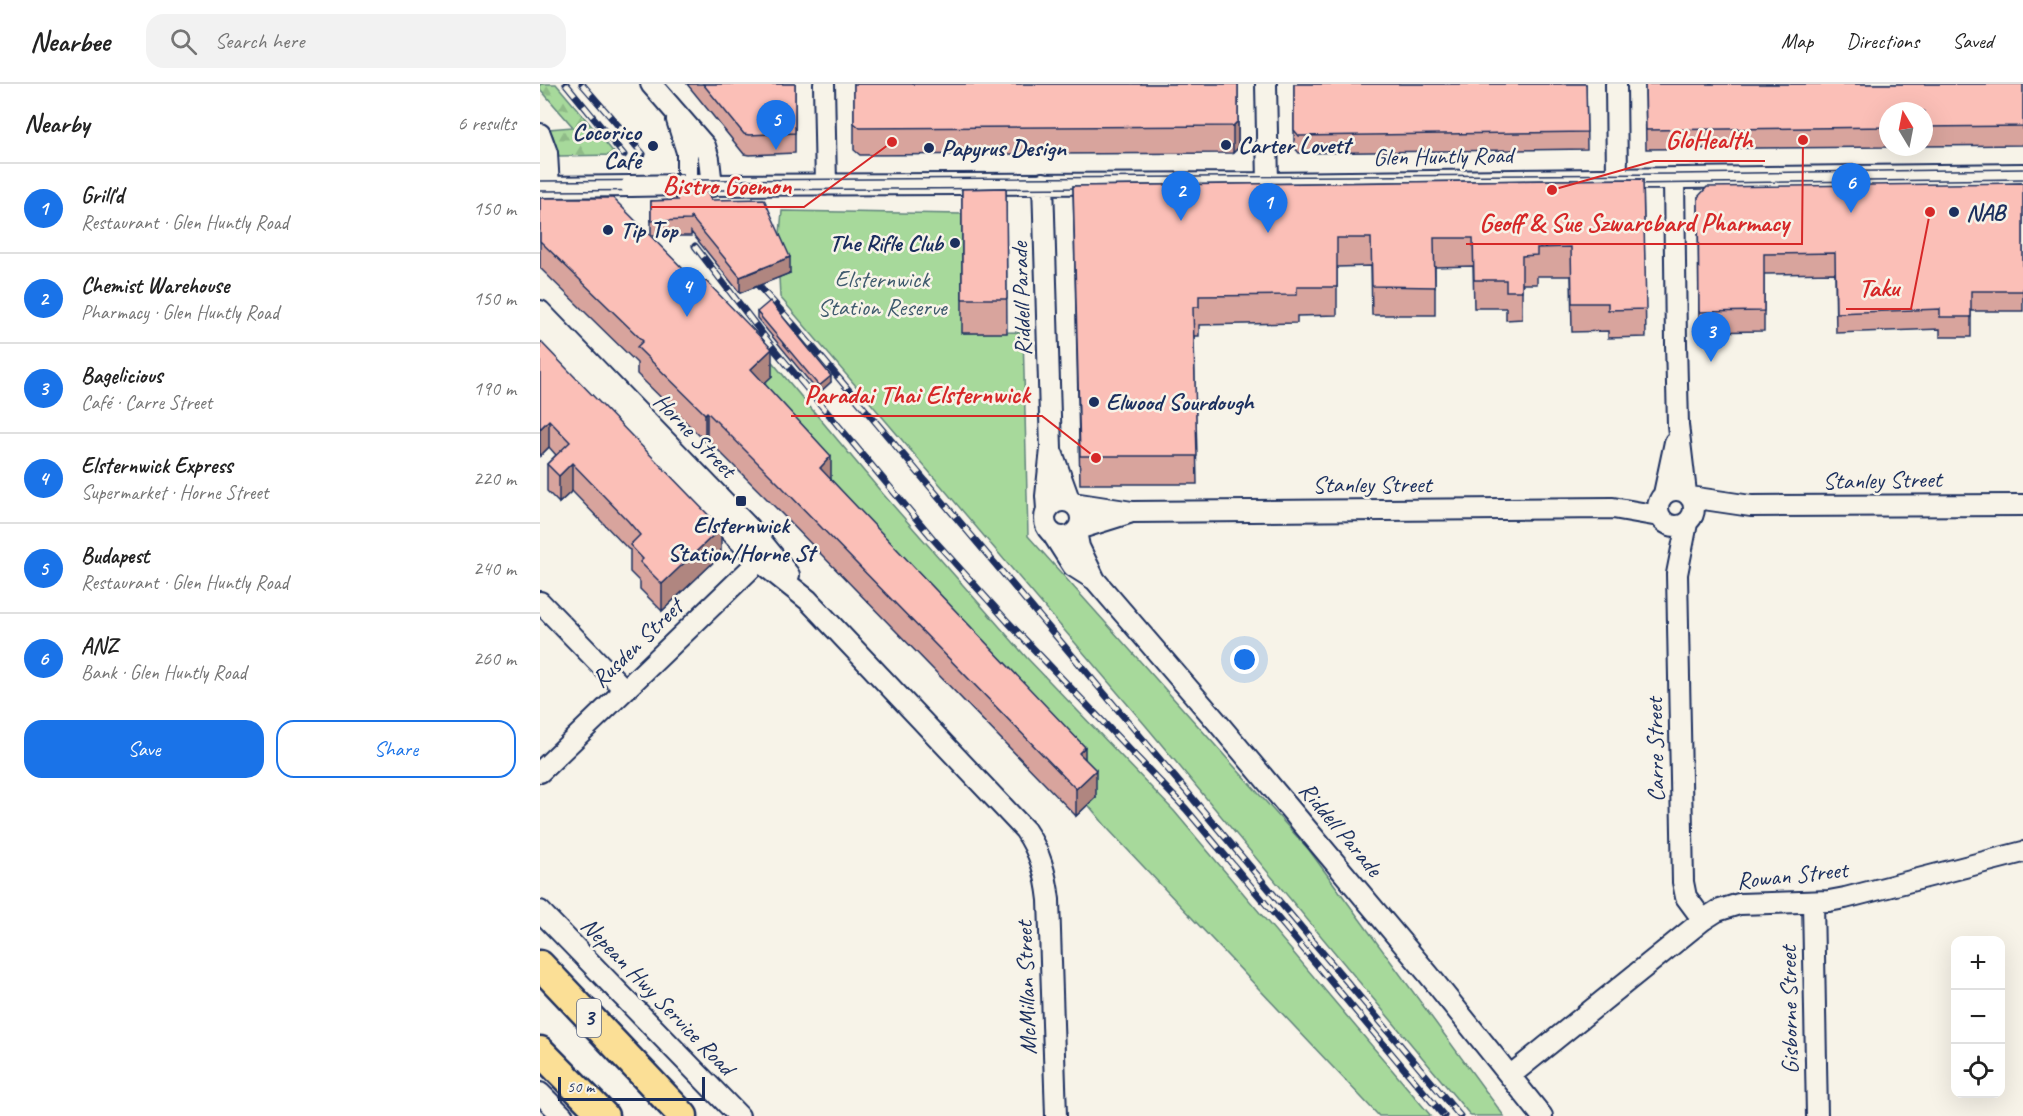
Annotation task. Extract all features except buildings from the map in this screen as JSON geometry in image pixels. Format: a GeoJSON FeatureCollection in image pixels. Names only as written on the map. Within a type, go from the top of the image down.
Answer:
{"type":"FeatureCollection","features":[{"type":"Feature","properties":{"kind":"highway","name":"3"},"geometry":{"type":"LineString","coordinates":[[540,964],[683,1116]]}},
{"type":"Feature","properties":{"kind":"highway"},"geometry":{"type":"LineString","coordinates":[[540,1052],[604,1116]]}},
{"type":"Feature","properties":{"kind":"street"},"geometry":{"type":"LineString","coordinates":[[651,84],[705,146],[710,159],[712,186]]}},
{"type":"Feature","properties":{"kind":"street"},"geometry":{"type":"LineString","coordinates":[[824,84],[826,185]]}},
{"type":"Feature","properties":{"kind":"street"},"geometry":{"type":"LineString","coordinates":[[1266,84],[1268,183]]}},
{"type":"Feature","properties":{"kind":"street"},"geometry":{"type":"LineString","coordinates":[[1616,84],[1617,179]]}},
{"type":"Feature","properties":{"kind":"street"},"geometry":{"type":"LineString","coordinates":[[674,112],[687,152],[685,185]]}},
{"type":"Feature","properties":{"kind":"street"},"geometry":{"type":"LineString","coordinates":[[540,134],[546,150],[544,187]]}},
{"type":"Feature","properties":{"kind":"street","name":"Glen Huntly Road"},"geometry":{"type":"LineString","coordinates":[[544,187],[1268,183],[2023,174]]}},
{"type":"Feature","properties":{"kind":"street","name":"Carre Street"},"geometry":{"type":"LineString","coordinates":[[1674,179],[1678,425],[1689,507],[1677,574],[1683,882],[1686,897],[1703,920]]}},
{"type":"Feature","properties":{"kind":"street","name":"Riddell Parade"},"geometry":{"type":"LineString","coordinates":[[1043,183],[1051,449],[1046,496],[1047,509]]}},
{"type":"Feature","properties":{"kind":"street","name":"Horne Street"},"geometry":{"type":"LineString","coordinates":[[540,311],[577,361],[1025,830],[1041,859]]}},
{"type":"Feature","properties":{"kind":"street","name":"Horne Street"},"geometry":{"type":"LineString","coordinates":[[540,334],[577,361]]}},
{"type":"Feature","properties":{"kind":"street","name":"Carre Street"},"geometry":{"type":"LineString","coordinates":[[1677,574],[1662,508],[1678,425]]}},
{"type":"Feature","properties":{"kind":"street","name":"Riddell Parade"},"geometry":{"type":"LineString","coordinates":[[1051,449],[1072,502]]}},
{"type":"Feature","properties":{"kind":"street"},"geometry":{"type":"LineString","coordinates":[[1675,489],[1689,507],[1676,526],[1662,508],[1675,489]]}},
{"type":"Feature","properties":{"kind":"street"},"geometry":{"type":"LineString","coordinates":[[1057,501],[1072,502],[1080,513],[1081,523],[1077,530],[1064,537],[1052,533],[1045,522],[1047,509],[1057,501]]}},
{"type":"Feature","properties":{"kind":"street","name":"Stanley Street"},"geometry":{"type":"LineString","coordinates":[[1072,502],[1132,512],[1662,508]]}},
{"type":"Feature","properties":{"kind":"street","name":"Stanley Street"},"geometry":{"type":"LineString","coordinates":[[1689,507],[2020,504]]}},
{"type":"Feature","properties":{"kind":"street","name":"Stanley Street"},"geometry":{"type":"LineString","coordinates":[[1077,530],[1132,512]]}},
{"type":"Feature","properties":{"kind":"street","name":"Riddell Parade"},"geometry":{"type":"LineString","coordinates":[[1077,530],[1079,547],[1095,580],[1218,723],[1511,1075],[1542,1116]]}},
{"type":"Feature","properties":{"kind":"street","name":"Riddell Parade"},"geometry":{"type":"LineString","coordinates":[[1052,533],[1073,566],[1095,580]]}},
{"type":"Feature","properties":{"kind":"street","name":"Rusden Street"},"geometry":{"type":"LineString","coordinates":[[540,772],[764,555]]}},
{"type":"Feature","properties":{"kind":"street"},"geometry":{"type":"LineString","coordinates":[[540,602],[625,690]]}},
{"type":"Feature","properties":{"kind":"street","name":"Rowan Street"},"geometry":{"type":"LineString","coordinates":[[1511,1075],[1717,911],[1739,904],[1813,902],[1845,898],[2023,852]]}},
{"type":"Feature","properties":{"kind":"street","name":"McMillan Street"},"geometry":{"type":"LineString","coordinates":[[1041,859],[1047,879],[1049,900],[1056,1116]]}},
{"type":"Feature","properties":{"kind":"street","name":"Gisborne Street"},"geometry":{"type":"LineString","coordinates":[[1813,902],[1816,1116]]}},
{"type":"Feature","properties":{"kind":"street","name":"Nepean Hwy Service Road"},"geometry":{"type":"LineString","coordinates":[[540,911],[739,1116]]}},
{"type":"Feature","properties":{"kind":"street"},"geometry":{"type":"LineString","coordinates":[[540,1093],[562,1116]]}},
{"type":"Feature","properties":{"kind":"green space"},"geometry":{"type":"Polygon","coordinates":[[[540,84],[556,84],[616,155],[559,156],[549,129],[573,127],[540,89],[540,84]]]}},
{"type":"Feature","properties":{"kind":"green space","name":"Elsternwick Station Reserve"},"geometry":{"type":"Polygon","coordinates":[[[782,211],[962,214],[963,333],[1023,332],[1028,536],[1309,850],[1504,1116],[1471,1116],[1146,726],[780,297],[778,257],[782,211]]]}},
{"type":"Feature","properties":{"kind":"green space"},"geometry":{"type":"Polygon","coordinates":[[[742,326],[883,494],[1027,658],[1174,811],[1431,1116],[1379,1116],[1109,830],[751,396],[742,326]]]}},
{"type":"Feature","properties":{"kind":"tram line"},"geometry":{"type":"LineString","coordinates":[[540,181],[1675,174],[2023,169]]}},
{"type":"Feature","properties":{"kind":"tram line"},"geometry":{"type":"LineString","coordinates":[[1627,184],[2023,179]]}},
{"type":"Feature","properties":{"kind":"tram line"},"geometry":{"type":"LineString","coordinates":[[540,191],[1090,188]]}},
{"type":"Feature","properties":{"kind":"railway"},"geometry":{"type":"LineString","coordinates":[[566,84],[624,155]]}},
{"type":"Feature","properties":{"kind":"railway"},"geometry":{"type":"LineString","coordinates":[[582,84],[643,154]]}},
{"type":"Feature","properties":{"kind":"railway"},"geometry":{"type":"LineString","coordinates":[[695,246],[774,349],[935,541],[1008,622],[1186,809],[1444,1116]]}},
{"type":"Feature","properties":{"kind":"railway"},"geometry":{"type":"LineString","coordinates":[[746,272],[794,325],[1460,1116]]}},
{"type":"Feature","properties":{"kind":"place","name":"Geoff & Sue Szwarcbard Pharmacy"},"geometry":{"type":"Point","coordinates":[1803,140]}},
{"type":"Feature","properties":{"kind":"place","name":"Bistro Goemon"},"geometry":{"type":"Point","coordinates":[892,142]}},
{"type":"Feature","properties":{"kind":"place","name":"Carter Lovett"},"geometry":{"type":"Point","coordinates":[1226,145]}},
{"type":"Feature","properties":{"kind":"place","name":"Cocorico Cafe"},"geometry":{"type":"Point","coordinates":[653,146]}},
{"type":"Feature","properties":{"kind":"place","name":"Papyrus Design"},"geometry":{"type":"Point","coordinates":[929,148]}},
{"type":"Feature","properties":{"kind":"place","name":"Budapest"},"geometry":{"type":"Point","coordinates":[776,150]}},
{"type":"Feature","properties":{"kind":"place","name":"GloHealth"},"geometry":{"type":"Point","coordinates":[1552,190]}},
{"type":"Feature","properties":{"kind":"place","name":"Taku"},"geometry":{"type":"Point","coordinates":[1930,212]}},
{"type":"Feature","properties":{"kind":"place","name":"NAB"},"geometry":{"type":"Point","coordinates":[1954,212]}},
{"type":"Feature","properties":{"kind":"place","name":"ANZ"},"geometry":{"type":"Point","coordinates":[1851,213]}},
{"type":"Feature","properties":{"kind":"place","name":"Chemist Warehouse"},"geometry":{"type":"Point","coordinates":[1181,221]}},
{"type":"Feature","properties":{"kind":"place","name":"Tip Top"},"geometry":{"type":"Point","coordinates":[608,230]}},
{"type":"Feature","properties":{"kind":"place","name":"Grill'd"},"geometry":{"type":"Point","coordinates":[1268,233]}},
{"type":"Feature","properties":{"kind":"place","name":"The Rifle Club"},"geometry":{"type":"Point","coordinates":[955,243]}},
{"type":"Feature","properties":{"kind":"place","name":"Elsternwick Express"},"geometry":{"type":"Point","coordinates":[687,317]}},
{"type":"Feature","properties":{"kind":"place","name":"Bagelicious"},"geometry":{"type":"Point","coordinates":[1711,362]}},
{"type":"Feature","properties":{"kind":"place","name":"Elwood Sourdough"},"geometry":{"type":"Point","coordinates":[1094,402]}},
{"type":"Feature","properties":{"kind":"place","name":"Paradai Thai Elsternwick"},"geometry":{"type":"Point","coordinates":[1096,458]}},
{"type":"Feature","properties":{"kind":"place","name":"Elsternwick Station/Horne St"},"geometry":{"type":"Point","coordinates":[741,501]}}]}
